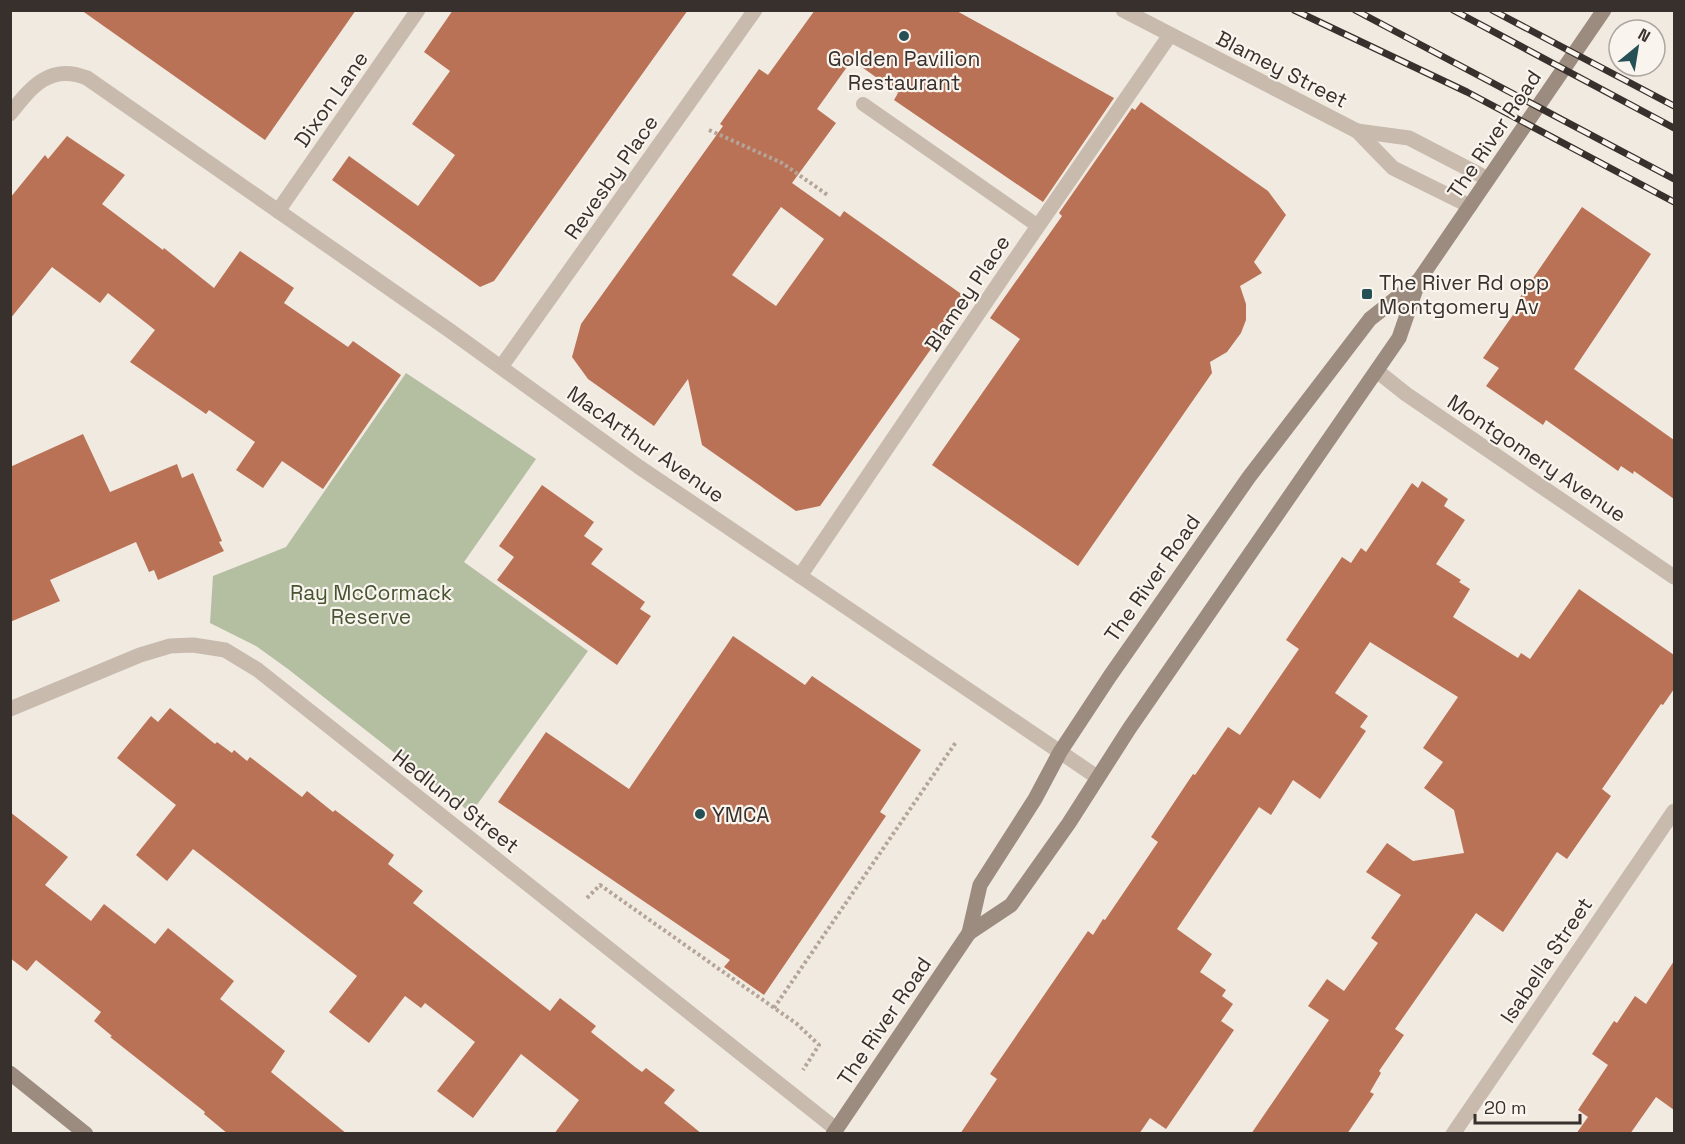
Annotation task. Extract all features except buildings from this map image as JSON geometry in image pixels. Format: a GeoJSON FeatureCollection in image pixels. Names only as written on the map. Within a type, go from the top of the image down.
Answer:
{"type":"FeatureCollection","features":[{"type":"Feature","properties":{"kind":"main road","name":"The River Road"},"geometry":{"type":"LineString","coordinates":[[969,933],[1011,905],[1069,823],[1097,777],[1399,338],[1419,280],[1604,10]]}},
{"type":"Feature","properties":{"kind":"main road","name":"The River Road"},"geometry":{"type":"LineString","coordinates":[[835,1131],[969,933],[980,885],[1035,799],[1060,752],[1110,676],[1213,527],[1370,319],[1419,280]]}},
{"type":"Feature","properties":{"kind":"main road"},"geometry":{"type":"LineString","coordinates":[[10,1073],[86,1134]]}},
{"type":"Feature","properties":{"kind":"street","name":"Dixon Lane"},"geometry":{"type":"LineString","coordinates":[[278,211],[418,10]]}},
{"type":"Feature","properties":{"kind":"street","name":"Revesby Place"},"geometry":{"type":"LineString","coordinates":[[501,367],[755,10]]}},
{"type":"Feature","properties":{"kind":"street","name":"Blamey Street"},"geometry":{"type":"LineString","coordinates":[[1123,10],[1357,131],[1393,168],[1470,206]]}},
{"type":"Feature","properties":{"kind":"street","name":"Blamey Place"},"geometry":{"type":"LineString","coordinates":[[800,576],[1170,35]]}},
{"type":"Feature","properties":{"kind":"street","name":"MacArthur Avenue"},"geometry":{"type":"LineString","coordinates":[[10,114],[30,90],[41,80],[52,75],[74,73],[100,86],[501,367],[639,467],[1097,777]]}},
{"type":"Feature","properties":{"kind":"street","name":"Blamey Street"},"geometry":{"type":"LineString","coordinates":[[1357,131],[1409,138],[1488,179]]}},
{"type":"Feature","properties":{"kind":"street","name":"Montgomery Avenue"},"geometry":{"type":"LineString","coordinates":[[1377,371],[1406,394],[1674,577]]}},
{"type":"Feature","properties":{"kind":"street","name":"Hedlund Street"},"geometry":{"type":"LineString","coordinates":[[10,709],[170,646],[193,645],[225,650],[258,670],[835,1131]]}},
{"type":"Feature","properties":{"kind":"street","name":"Isabella Street"},"geometry":{"type":"LineString","coordinates":[[1453,1134],[1674,811]]}},
{"type":"Feature","properties":{"kind":"lane"},"geometry":{"type":"LineString","coordinates":[[863,105],[1038,226]]}},
{"type":"Feature","properties":{"kind":"path"},"geometry":{"type":"LineString","coordinates":[[709,130],[782,163],[829,196]]}},
{"type":"Feature","properties":{"kind":"path"},"geometry":{"type":"LineString","coordinates":[[774,1008],[956,742]]}},
{"type":"Feature","properties":{"kind":"path"},"geometry":{"type":"LineString","coordinates":[[586,899],[600,885],[797,1024],[819,1045],[800,1073]]}},
{"type":"Feature","properties":{"kind":"green space","name":"Ray McCormack Reserve"},"geometry":{"type":"Polygon","coordinates":[[[406,373],[536,459],[464,562],[588,651],[471,813],[288,669],[256,646],[210,623],[213,576],[286,547],[406,373]]]}},
{"type":"Feature","properties":{"kind":"railway"},"geometry":{"type":"LineString","coordinates":[[1294,10],[1467,92],[1674,202]]}},
{"type":"Feature","properties":{"kind":"railway"},"geometry":{"type":"LineString","coordinates":[[1355,10],[1674,179]]}},
{"type":"Feature","properties":{"kind":"railway"},"geometry":{"type":"LineString","coordinates":[[1453,10],[1674,128]]}},
{"type":"Feature","properties":{"kind":"railway"},"geometry":{"type":"LineString","coordinates":[[1492,10],[1674,106]]}},
{"type":"Feature","properties":{"kind":"place","name":"Golden Pavilion Restaurant"},"geometry":{"type":"Point","coordinates":[904,36]}},
{"type":"Feature","properties":{"kind":"place","name":"The River Rd opp Montgomery Av"},"geometry":{"type":"Point","coordinates":[1367,294]}},
{"type":"Feature","properties":{"kind":"place","name":"YMCA"},"geometry":{"type":"Point","coordinates":[700,814]}}]}
